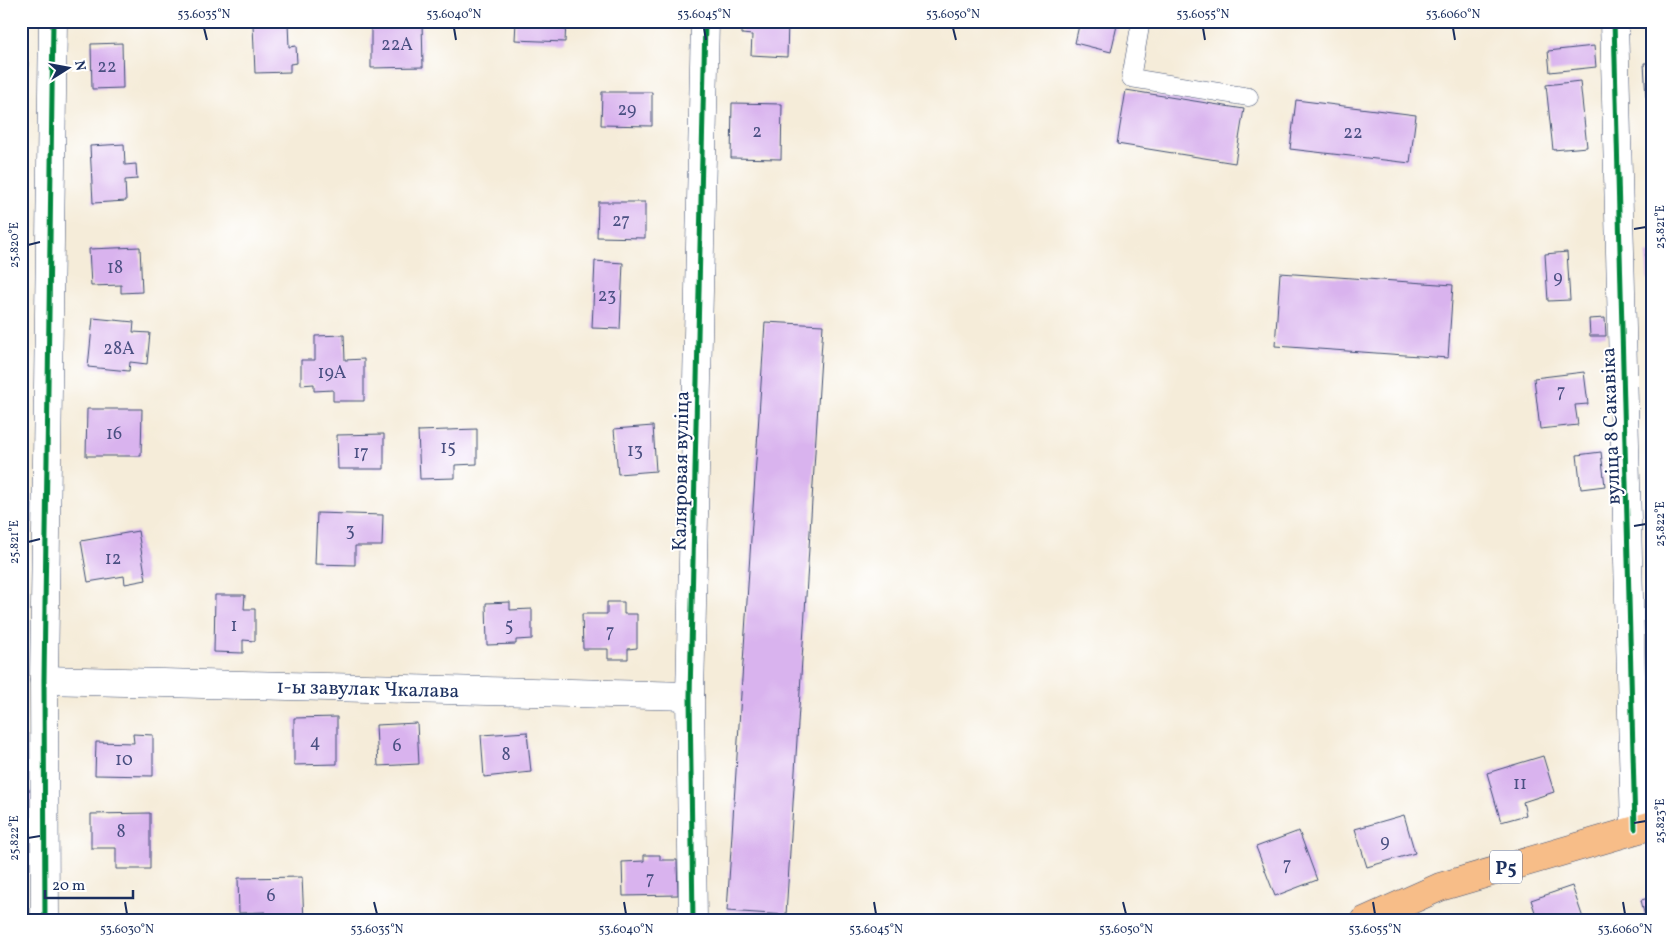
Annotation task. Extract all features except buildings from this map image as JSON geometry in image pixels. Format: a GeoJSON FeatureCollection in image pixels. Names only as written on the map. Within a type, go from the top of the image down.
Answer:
{"type":"FeatureCollection","features":[{"type":"Feature","properties":{"kind":"main road","name":"Р5"},"geometry":{"type":"LineString","coordinates":[[1364,921],[1440,887],[1644,827]]}},
{"type":"Feature","properties":{"kind":"street"},"geometry":{"type":"LineString","coordinates":[[45,921],[44,680],[53,21]]}},
{"type":"Feature","properties":{"kind":"street","name":"Каляровая вуліца"},"geometry":{"type":"LineString","coordinates":[[693,921],[690,696],[705,21]]}},
{"type":"Feature","properties":{"kind":"street","name":"вуліца 8 Сакавіка"},"geometry":{"type":"LineString","coordinates":[[1614,21],[1644,827]]}},
{"type":"Feature","properties":{"kind":"street","name":"1-ы завулак Чкалава"},"geometry":{"type":"LineString","coordinates":[[44,680],[690,696]]}},
{"type":"Feature","properties":{"kind":"lane"},"geometry":{"type":"LineString","coordinates":[[1141,21],[1131,78],[1249,97]]}},
{"type":"Feature","properties":{"kind":"cycle path"},"geometry":{"type":"LineString","coordinates":[[45,921],[44,680],[53,21]]}},
{"type":"Feature","properties":{"kind":"cycle path"},"geometry":{"type":"LineString","coordinates":[[693,921],[690,696],[705,21]]}},
{"type":"Feature","properties":{"kind":"cycle path"},"geometry":{"type":"LineString","coordinates":[[1614,21],[1635,829]]}}]}
